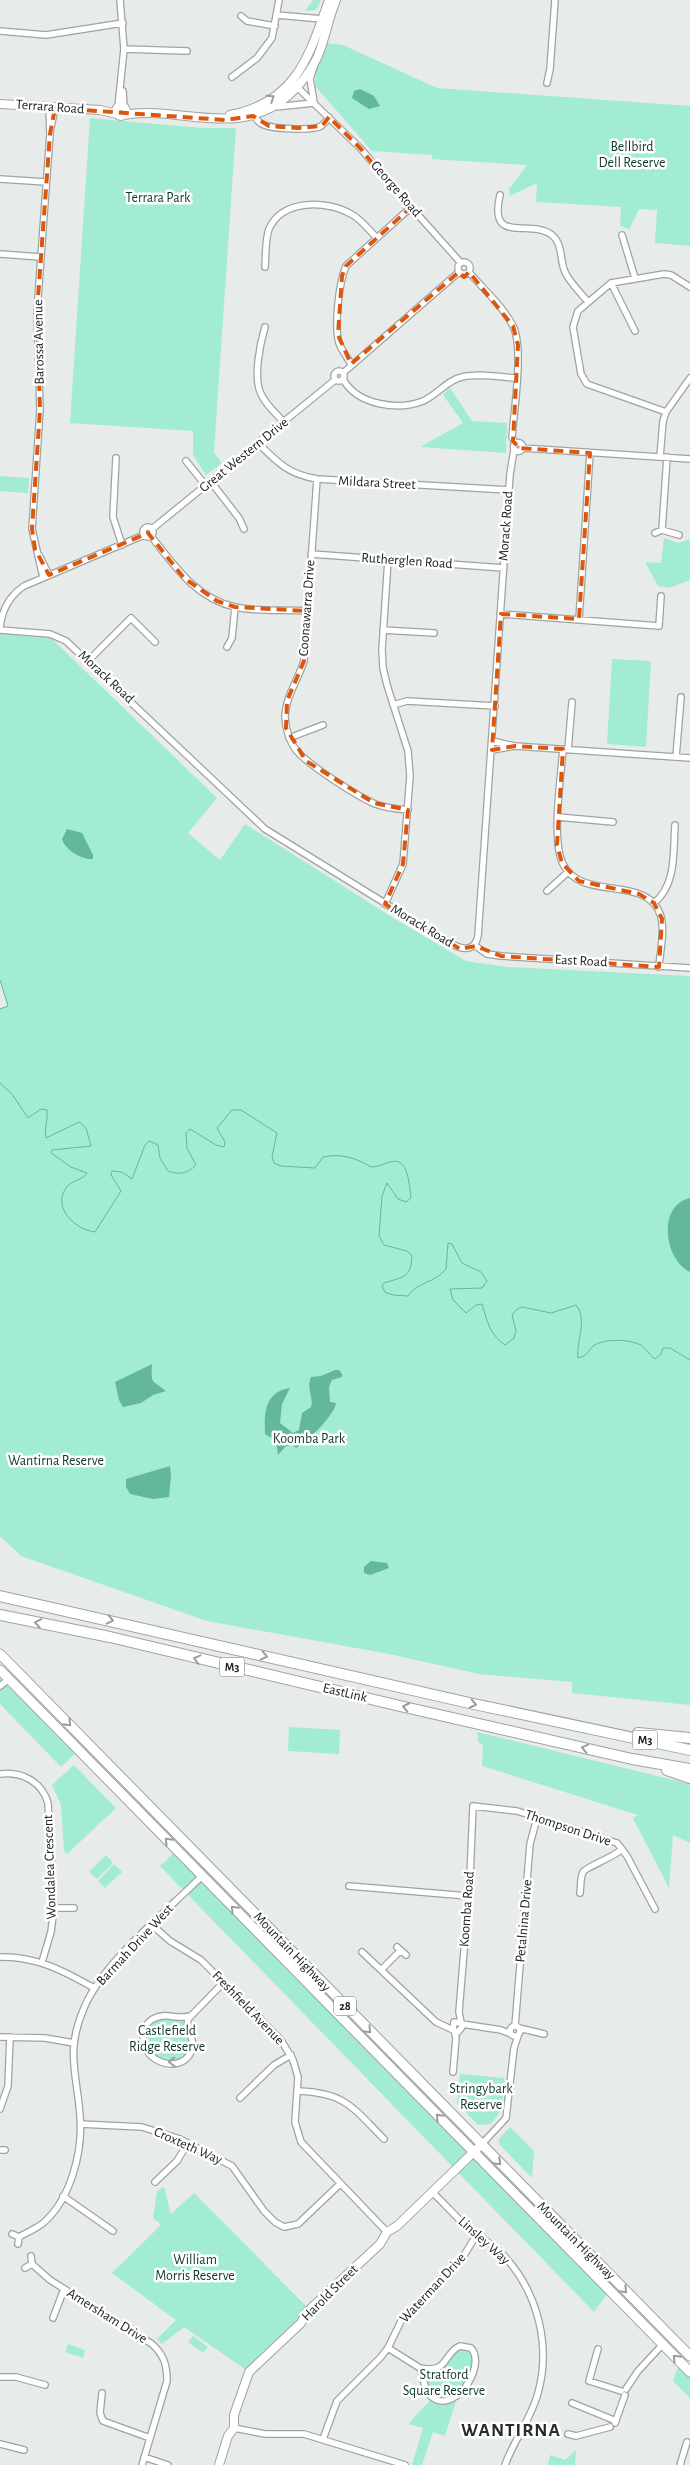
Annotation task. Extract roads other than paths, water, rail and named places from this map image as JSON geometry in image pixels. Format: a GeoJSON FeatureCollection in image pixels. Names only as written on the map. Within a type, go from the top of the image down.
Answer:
{"type":"FeatureCollection","features":[{"type":"Feature","properties":{"kind":"highway","name":"EastLink"},"geometry":{"type":"LineString","coordinates":[[0,1594],[474,1704],[690,1750]]}},
{"type":"Feature","properties":{"kind":"highway","name":"EastLink"},"geometry":{"type":"LineString","coordinates":[[3,1617],[110,1637],[244,1671],[632,1759],[690,1769]]}},
{"type":"Feature","properties":{"kind":"highway"},"geometry":{"type":"LineString","coordinates":[[600,1730],[690,1738]]}},
{"type":"Feature","properties":{"kind":"highway"},"geometry":{"type":"LineString","coordinates":[[632,1759],[690,1778]]}},
{"type":"Feature","properties":{"kind":"main road","name":"Mountain Highway"},"geometry":{"type":"LineString","coordinates":[[0,1654],[162,1822],[174,1829],[481,2145],[690,2356]]}},
{"type":"Feature","properties":{"kind":"main road","name":"Mountain Highway"},"geometry":{"type":"LineString","coordinates":[[0,1670],[690,2372]]}},
{"type":"Feature","properties":{"kind":"main road"},"geometry":{"type":"LineString","coordinates":[[9,1679],[19,1675]]}},
{"type":"Feature","properties":{"kind":"main road"},"geometry":{"type":"LineString","coordinates":[[74,1746],[82,1737]]}},
{"type":"Feature","properties":{"kind":"main road"},"geometry":{"type":"LineString","coordinates":[[202,1876],[210,1867]]}},
{"type":"Feature","properties":{"kind":"main road"},"geometry":{"type":"LineString","coordinates":[[251,1926],[259,1918]]}},
{"type":"Feature","properties":{"kind":"main road"},"geometry":{"type":"LineString","coordinates":[[543,2222],[550,2215]]}},
{"type":"Feature","properties":{"kind":"street"},"geometry":{"type":"LineString","coordinates":[[120,0],[124,48],[121,110]]}},
{"type":"Feature","properties":{"kind":"street"},"geometry":{"type":"LineString","coordinates":[[232,77],[257,58],[272,38],[279,0]]}},
{"type":"Feature","properties":{"kind":"street","name":"Terrara Road"},"geometry":{"type":"LineString","coordinates":[[314,103],[310,80],[317,58],[329,0]]}},
{"type":"Feature","properties":{"kind":"street","name":"Terrara Road"},"geometry":{"type":"LineString","coordinates":[[216,118],[249,110],[294,85],[336,0]]}},
{"type":"Feature","properties":{"kind":"street"},"geometry":{"type":"LineString","coordinates":[[547,82],[550,69],[555,0]]}},
{"type":"Feature","properties":{"kind":"street"},"geometry":{"type":"LineString","coordinates":[[277,15],[325,21]]}},
{"type":"Feature","properties":{"kind":"street"},"geometry":{"type":"LineString","coordinates":[[241,16],[247,21],[275,26]]}},
{"type":"Feature","properties":{"kind":"street"},"geometry":{"type":"LineString","coordinates":[[0,31],[46,35],[123,24]]}},
{"type":"Feature","properties":{"kind":"street"},"geometry":{"type":"LineString","coordinates":[[124,48],[187,51]]}},
{"type":"Feature","properties":{"kind":"street","name":"Terrara Road"},"geometry":{"type":"LineString","coordinates":[[0,104],[121,110],[231,120],[253,116],[275,107],[317,58]]}},
{"type":"Feature","properties":{"kind":"street","name":"George Road"},"geometry":{"type":"LineString","coordinates":[[294,85],[362,149],[406,201],[410,209],[419,216],[461,263]]}},
{"type":"Feature","properties":{"kind":"street"},"geometry":{"type":"LineString","coordinates":[[275,107],[314,103]]}},
{"type":"Feature","properties":{"kind":"street","name":"Barossa Avenue"},"geometry":{"type":"LineString","coordinates":[[46,576],[35,549],[32,529],[40,410],[37,312],[52,107]]}},
{"type":"Feature","properties":{"kind":"street"},"geometry":{"type":"LineString","coordinates":[[253,116],[261,124],[268,126],[297,128],[322,126],[329,117]]}},
{"type":"Feature","properties":{"kind":"street"},"geometry":{"type":"LineString","coordinates":[[0,179],[46,182]]}},
{"type":"Feature","properties":{"kind":"street"},"geometry":{"type":"LineString","coordinates":[[500,195],[498,215],[502,222],[514,229],[541,230],[553,236],[560,248],[566,274],[588,302]]}},
{"type":"Feature","properties":{"kind":"street"},"geometry":{"type":"LineString","coordinates":[[265,267],[270,227],[280,214],[293,207],[308,205],[344,210],[361,221],[376,237]]}},
{"type":"Feature","properties":{"kind":"street"},"geometry":{"type":"LineString","coordinates":[[351,364],[342,350],[338,335],[342,276],[346,266],[376,237],[410,209]]}},
{"type":"Feature","properties":{"kind":"street"},"geometry":{"type":"LineString","coordinates":[[622,235],[635,278]]}},
{"type":"Feature","properties":{"kind":"street"},"geometry":{"type":"LineString","coordinates":[[0,254],[41,257]]}},
{"type":"Feature","properties":{"kind":"street"},"geometry":{"type":"LineString","coordinates":[[516,378],[473,375],[460,377],[422,402],[394,406],[364,398],[353,391],[343,376],[351,364],[459,272],[458,268],[461,263],[468,264],[469,272],[513,326],[518,345],[516,378],[512,437],[518,451],[522,448],[690,459]]}},
{"type":"Feature","properties":{"kind":"street"},"geometry":{"type":"LineString","coordinates":[[459,272],[463,274],[469,272]]}},
{"type":"Feature","properties":{"kind":"street"},"geometry":{"type":"LineString","coordinates":[[666,412],[592,386],[584,380],[581,374],[573,321],[578,311],[611,283],[664,274],[690,287]]}},
{"type":"Feature","properties":{"kind":"street"},"geometry":{"type":"LineString","coordinates":[[611,283],[635,331]]}},
{"type":"Feature","properties":{"kind":"street"},"geometry":{"type":"LineString","coordinates":[[265,327],[260,347],[258,385],[265,400],[284,422]]}},
{"type":"Feature","properties":{"kind":"street","name":"Great Western Drive"},"geometry":{"type":"LineString","coordinates":[[144,535],[146,528],[152,529],[335,380],[339,382],[343,376]]}},
{"type":"Feature","properties":{"kind":"street"},"geometry":{"type":"LineString","coordinates":[[660,457],[662,422],[666,412],[690,378]]}},
{"type":"Feature","properties":{"kind":"street","name":"Mildara Street"},"geometry":{"type":"LineString","coordinates":[[258,443],[282,468],[300,476],[317,479],[509,490]]}},
{"type":"Feature","properties":{"kind":"street","name":"Morack Road"},"geometry":{"type":"LineString","coordinates":[[0,629],[58,636],[89,660],[265,829],[454,946],[463,949],[474,945],[478,936],[509,490],[515,447]]}},
{"type":"Feature","properties":{"kind":"street"},"geometry":{"type":"LineString","coordinates":[[579,619],[590,452]]}},
{"type":"Feature","properties":{"kind":"street"},"geometry":{"type":"LineString","coordinates":[[662,530],[667,457]]}},
{"type":"Feature","properties":{"kind":"street"},"geometry":{"type":"LineString","coordinates":[[116,458],[113,517],[122,545]]}},
{"type":"Feature","properties":{"kind":"street"},"geometry":{"type":"LineString","coordinates":[[186,462],[206,486]]}},
{"type":"Feature","properties":{"kind":"street","name":"Coonawarra Drive"},"geometry":{"type":"LineString","coordinates":[[317,479],[304,661],[286,709],[286,728],[289,738],[306,761],[374,803],[392,809],[408,810]]}},
{"type":"Feature","properties":{"kind":"street"},"geometry":{"type":"LineString","coordinates":[[211,482],[239,518],[244,529]]}},
{"type":"Feature","properties":{"kind":"street"},"geometry":{"type":"LineString","coordinates":[[151,536],[152,529]]}},
{"type":"Feature","properties":{"kind":"street"},"geometry":{"type":"LineString","coordinates":[[655,533],[662,530],[679,535]]}},
{"type":"Feature","properties":{"kind":"street"},"geometry":{"type":"LineString","coordinates":[[0,629],[2,616],[10,598],[18,590],[46,576],[144,535],[151,536],[184,578],[217,601],[235,607],[308,611]]}},
{"type":"Feature","properties":{"kind":"street","name":"Rutherglen Road"},"geometry":{"type":"LineString","coordinates":[[311,554],[504,568]]}},
{"type":"Feature","properties":{"kind":"street"},"geometry":{"type":"LineString","coordinates":[[385,904],[403,864],[410,776],[408,751],[383,668],[383,630],[388,560]]}},
{"type":"Feature","properties":{"kind":"street"},"geometry":{"type":"LineString","coordinates":[[500,614],[659,626],[661,596]]}},
{"type":"Feature","properties":{"kind":"street"},"geometry":{"type":"LineString","coordinates":[[227,647],[232,638],[235,607]]}},
{"type":"Feature","properties":{"kind":"street"},"geometry":{"type":"LineString","coordinates":[[89,660],[131,618],[154,642]]}},
{"type":"Feature","properties":{"kind":"street"},"geometry":{"type":"LineString","coordinates":[[383,630],[434,633]]}},
{"type":"Feature","properties":{"kind":"street"},"geometry":{"type":"LineString","coordinates":[[676,758],[681,697]]}},
{"type":"Feature","properties":{"kind":"street"},"geometry":{"type":"LineString","coordinates":[[393,705],[407,702],[495,706]]}},
{"type":"Feature","properties":{"kind":"street"},"geometry":{"type":"LineString","coordinates":[[572,702],[558,817],[557,845],[562,863],[568,872],[579,881],[590,885],[639,894],[654,902],[662,919],[659,967]]}},
{"type":"Feature","properties":{"kind":"street"},"geometry":{"type":"LineString","coordinates":[[289,738],[323,725]]}},
{"type":"Feature","properties":{"kind":"street"},"geometry":{"type":"LineString","coordinates":[[492,741],[515,746],[690,758]]}},
{"type":"Feature","properties":{"kind":"street"},"geometry":{"type":"LineString","coordinates":[[492,750],[515,746]]}},
{"type":"Feature","properties":{"kind":"street"},"geometry":{"type":"LineString","coordinates":[[558,817],[613,822]]}},
{"type":"Feature","properties":{"kind":"street"},"geometry":{"type":"LineString","coordinates":[[654,902],[666,889],[671,875],[675,825]]}},
{"type":"Feature","properties":{"kind":"street"},"geometry":{"type":"LineString","coordinates":[[547,891],[568,872]]}},
{"type":"Feature","properties":{"kind":"street","name":"East Road"},"geometry":{"type":"LineString","coordinates":[[474,945],[491,955],[690,968]]}},
{"type":"Feature","properties":{"kind":"street"},"geometry":{"type":"LineString","coordinates":[[0,1686],[9,1679]]}},
{"type":"Feature","properties":{"kind":"street","name":"Wondalea Crescent"},"geometry":{"type":"LineString","coordinates":[[0,1774],[10,1773],[26,1777],[40,1786],[46,1795],[50,1815],[54,1908],[51,1932],[42,1962]]}},
{"type":"Feature","properties":{"kind":"street","name":"Thompson Drive"},"geometry":{"type":"LineString","coordinates":[[472,1806],[507,1809],[610,1840],[622,1849],[655,1910]]}},
{"type":"Feature","properties":{"kind":"street","name":"Koomba Road"},"geometry":{"type":"LineString","coordinates":[[461,2023],[459,2012],[468,1896],[472,1806]]}},
{"type":"Feature","properties":{"kind":"street","name":"Petalnina Drive"},"geometry":{"type":"LineString","coordinates":[[515,2027],[530,1844],[537,1818]]}},
{"type":"Feature","properties":{"kind":"street"},"geometry":{"type":"LineString","coordinates":[[580,1893],[581,1877],[585,1870],[607,1860],[622,1849]]}},
{"type":"Feature","properties":{"kind":"street","name":"Barmah Drive West"},"geometry":{"type":"LineString","coordinates":[[19,2237],[42,2224],[63,2196],[76,2160],[80,2124],[73,2070],[74,2042],[80,2016],[94,1988],[111,1966],[202,1876]]}},
{"type":"Feature","properties":{"kind":"street"},"geometry":{"type":"LineString","coordinates":[[349,1886],[366,1889],[468,1896]]}},
{"type":"Feature","properties":{"kind":"street"},"geometry":{"type":"LineString","coordinates":[[366,1889],[366,1896]]}},
{"type":"Feature","properties":{"kind":"street"},"geometry":{"type":"LineString","coordinates":[[54,1908],[74,1908]]}},
{"type":"Feature","properties":{"kind":"street","name":"Freshfield Avenue"},"geometry":{"type":"LineString","coordinates":[[152,1925],[170,1941],[201,1960],[277,2036],[291,2055],[297,2071],[299,2091],[295,2117],[298,2136],[307,2150],[387,2232]]}},
{"type":"Feature","properties":{"kind":"street"},"geometry":{"type":"LineString","coordinates":[[381,1970],[398,1949],[406,1955]]}},
{"type":"Feature","properties":{"kind":"street"},"geometry":{"type":"LineString","coordinates":[[362,1952],[436,2022],[456,2031],[474,2027]]}},
{"type":"Feature","properties":{"kind":"street"},"geometry":{"type":"LineString","coordinates":[[0,1957],[42,1962],[61,1969],[94,1988]]}},
{"type":"Feature","properties":{"kind":"street"},"geometry":{"type":"LineString","coordinates":[[189,2016],[187,2024],[193,2044],[192,2052],[185,2060],[178,2063],[167,2063],[155,2060],[148,2054],[143,2040],[145,2027],[150,2021],[162,2016],[183,2018],[189,2016],[224,1982]]}},
{"type":"Feature","properties":{"kind":"street","name":"Koomba Road"},"geometry":{"type":"LineString","coordinates":[[454,2022],[459,2012]]}},
{"type":"Feature","properties":{"kind":"street"},"geometry":{"type":"LineString","coordinates":[[444,2025],[454,2022],[474,2027],[501,2030],[515,2035],[544,2034]]}},
{"type":"Feature","properties":{"kind":"street"},"geometry":{"type":"LineString","coordinates":[[453,2072],[456,2038],[454,2022]]}},
{"type":"Feature","properties":{"kind":"street"},"geometry":{"type":"LineString","coordinates":[[456,2031],[461,2023]]}},
{"type":"Feature","properties":{"kind":"street"},"geometry":{"type":"LineString","coordinates":[[501,2030],[515,2027],[532,2033]]}},
{"type":"Feature","properties":{"kind":"street"},"geometry":{"type":"LineString","coordinates":[[481,2145],[506,2118],[515,2027]]}},
{"type":"Feature","properties":{"kind":"street"},"geometry":{"type":"LineString","coordinates":[[515,2027],[515,2035]]}},
{"type":"Feature","properties":{"kind":"street"},"geometry":{"type":"LineString","coordinates":[[0,2037],[74,2042]]}},
{"type":"Feature","properties":{"kind":"street"},"geometry":{"type":"LineString","coordinates":[[0,2109],[8,2086],[10,2037]]}},
{"type":"Feature","properties":{"kind":"street"},"geometry":{"type":"LineString","coordinates":[[240,2098],[274,2066],[291,2055]]}},
{"type":"Feature","properties":{"kind":"street"},"geometry":{"type":"LineString","coordinates":[[454,2060],[461,2061]]}},
{"type":"Feature","properties":{"kind":"street"},"geometry":{"type":"LineString","coordinates":[[299,2091],[323,2092],[341,2099],[384,2139]]}},
{"type":"Feature","properties":{"kind":"street","name":"Croxteth Way"},"geometry":{"type":"LineString","coordinates":[[80,2124],[142,2126],[163,2132],[188,2143],[232,2166],[260,2205],[275,2222],[284,2227],[298,2224],[340,2184]]}},
{"type":"Feature","properties":{"kind":"street"},"geometry":{"type":"LineString","coordinates":[[155,2182],[177,2161],[188,2143]]}},
{"type":"Feature","properties":{"kind":"street","name":"Harold Street"},"geometry":{"type":"LineString","coordinates":[[219,2465],[228,2436],[234,2428],[234,2416],[250,2370],[301,2323],[307,2312],[380,2244],[387,2232],[397,2226],[481,2145]]}},
{"type":"Feature","properties":{"kind":"street","name":"Linsley Way"},"geometry":{"type":"LineString","coordinates":[[432,2192],[477,2234],[500,2252],[525,2284],[539,2318],[544,2348],[542,2379],[534,2407],[513,2444],[505,2465]]}},
{"type":"Feature","properties":{"kind":"street"},"geometry":{"type":"LineString","coordinates":[[63,2196],[113,2231]]}},
{"type":"Feature","properties":{"kind":"street"},"geometry":{"type":"LineString","coordinates":[[12,2234],[19,2237],[18,2244]]}},
{"type":"Feature","properties":{"kind":"street","name":"Waterman Drive"},"geometry":{"type":"LineString","coordinates":[[323,2439],[334,2405],[388,2348],[401,2320],[463,2258],[477,2234]]}},
{"type":"Feature","properties":{"kind":"street"},"geometry":{"type":"LineString","coordinates":[[25,2268],[32,2264],[31,2256]]}},
{"type":"Feature","properties":{"kind":"street","name":"Amersham Drive"},"geometry":{"type":"LineString","coordinates":[[32,2264],[64,2288],[152,2344],[164,2358],[167,2367],[167,2381],[142,2465]]}},
{"type":"Feature","properties":{"kind":"street"},"geometry":{"type":"LineString","coordinates":[[53,2318],[64,2288]]}},
{"type":"Feature","properties":{"kind":"street"},"geometry":{"type":"LineString","coordinates":[[614,2424],[624,2392],[638,2371],[663,2344]]}},
{"type":"Feature","properties":{"kind":"street"},"geometry":{"type":"LineString","coordinates":[[388,2348],[420,2368],[439,2368],[446,2362],[453,2350],[460,2346],[471,2348],[475,2354],[474,2368],[468,2383],[458,2395],[449,2400],[438,2400],[430,2394],[420,2368]]}},
{"type":"Feature","properties":{"kind":"street"},"geometry":{"type":"LineString","coordinates":[[598,2349],[589,2381],[624,2392]]}},
{"type":"Feature","properties":{"kind":"street"},"geometry":{"type":"LineString","coordinates":[[0,2377],[16,2377],[45,2386]]}},
{"type":"Feature","properties":{"kind":"street"},"geometry":{"type":"LineString","coordinates":[[102,2393],[100,2413],[103,2421],[150,2438]]}},
{"type":"Feature","properties":{"kind":"street"},"geometry":{"type":"LineString","coordinates":[[572,2403],[614,2424]]}},
{"type":"Feature","properties":{"kind":"street"},"geometry":{"type":"LineString","coordinates":[[568,2434],[576,2436],[614,2424]]}},
{"type":"Feature","properties":{"kind":"street"},"geometry":{"type":"LineString","coordinates":[[234,2428],[265,2434],[304,2434],[405,2465]]}},
{"type":"Feature","properties":{"kind":"street"},"geometry":{"type":"LineString","coordinates":[[680,2465],[687,2442]]}},
{"type":"Feature","properties":{"kind":"street"},"geometry":{"type":"LineString","coordinates":[[0,2444],[24,2450]]}},
{"type":"Feature","properties":{"kind":"street"},"geometry":{"type":"LineString","coordinates":[[144,2458],[168,2465]]}},
{"type":"Feature","properties":{"kind":"waterway"},"geometry":{"type":"LineString","coordinates":[[0,980],[8,1006],[0,1009]]}},
{"type":"Feature","properties":{"kind":"waterway"},"geometry":{"type":"LineString","coordinates":[[0,1083],[12,1094],[28,1118],[41,1109],[47,1110],[46,1138],[79,1122],[86,1128],[91,1146],[52,1150],[51,1153],[71,1167],[87,1173],[82,1178],[68,1185],[62,1196],[62,1203],[68,1217],[80,1227],[95,1232],[121,1191],[111,1175],[112,1171],[122,1172],[132,1179],[145,1145],[149,1141],[158,1145],[160,1158],[168,1171],[176,1173],[186,1172],[196,1165],[187,1148],[186,1133],[190,1129],[216,1145],[224,1147],[225,1142],[217,1128],[232,1110],[241,1110],[277,1133],[272,1157],[274,1163],[281,1166],[315,1168],[323,1157],[330,1156],[354,1159],[371,1167],[396,1161],[401,1163],[407,1173],[411,1198],[406,1202],[398,1199],[387,1183],[382,1196],[379,1236],[384,1245],[407,1251],[412,1256],[408,1273],[405,1276],[384,1283],[382,1286],[385,1292],[393,1295],[408,1296],[416,1288],[442,1274],[446,1269],[448,1243],[452,1244],[462,1263],[481,1272],[487,1281],[482,1288],[450,1289],[453,1300],[466,1313],[476,1305],[482,1304],[492,1332],[505,1345],[514,1338],[516,1331],[512,1315],[516,1310],[522,1307],[551,1313],[576,1305],[581,1317],[578,1358],[585,1355],[598,1343],[617,1340],[641,1345],[655,1359],[661,1354],[663,1348],[670,1348],[690,1360]]}},
{"type":"Feature","properties":{"kind":"district","name":"WANTIRNA"},"geometry":{"type":"Point","coordinates":[511,2430]}},
{"type":"Feature","properties":{"kind":"park label","name":"Bellbird Dell Reserve"},"geometry":{"type":"Point","coordinates":[632,156]}},
{"type":"Feature","properties":{"kind":"park label","name":"Terrara Park"},"geometry":{"type":"Point","coordinates":[158,198]}},
{"type":"Feature","properties":{"kind":"park label","name":"Koomba Park"},"geometry":{"type":"Point","coordinates":[309,1439]}},
{"type":"Feature","properties":{"kind":"park label","name":"Wantirna Reserve"},"geometry":{"type":"Point","coordinates":[56,1461]}},
{"type":"Feature","properties":{"kind":"park label","name":"Castlefield Ridge Reserve"},"geometry":{"type":"Point","coordinates":[167,2040]}},
{"type":"Feature","properties":{"kind":"park label","name":"Stringybark Reserve"},"geometry":{"type":"Point","coordinates":[481,2098]}},
{"type":"Feature","properties":{"kind":"park label","name":"William Morris Reserve"},"geometry":{"type":"Point","coordinates":[195,2268]}},
{"type":"Feature","properties":{"kind":"park label","name":"Stratford Square Reserve"},"geometry":{"type":"Point","coordinates":[444,2384]}}]}
